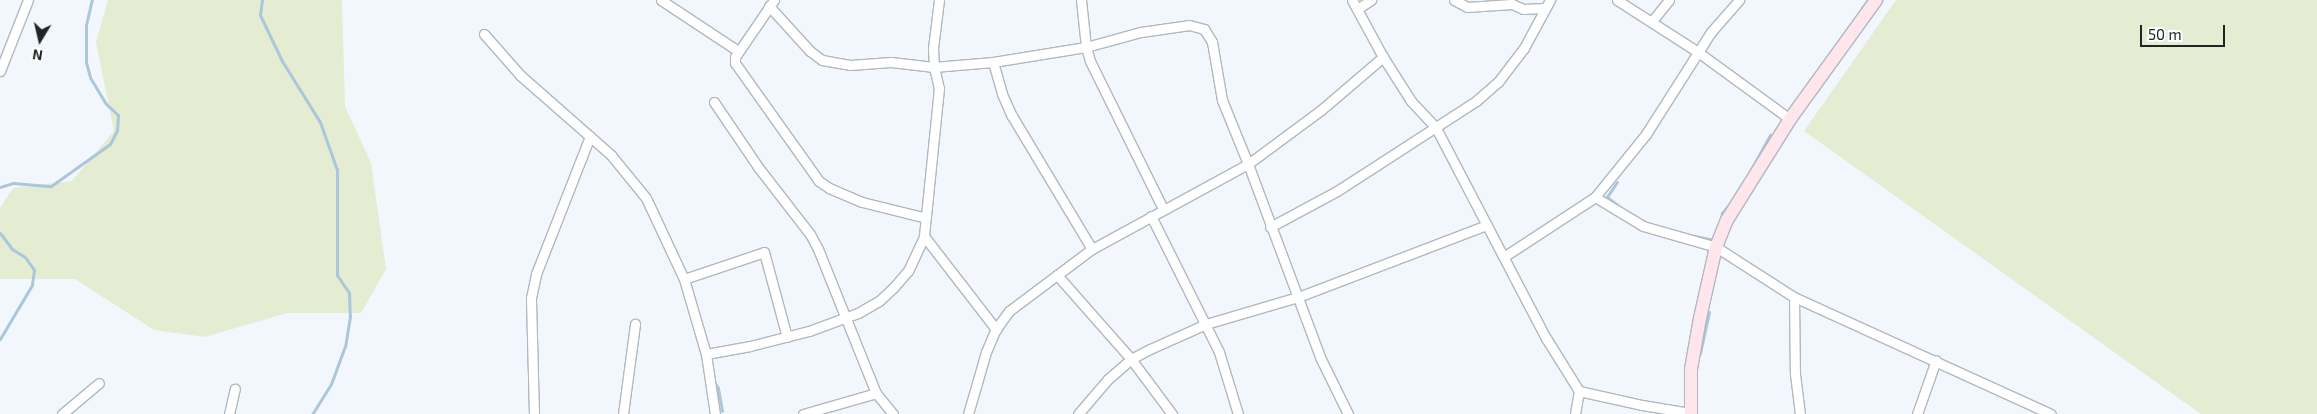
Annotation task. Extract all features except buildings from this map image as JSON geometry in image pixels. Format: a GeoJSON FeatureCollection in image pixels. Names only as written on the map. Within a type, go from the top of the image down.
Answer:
{"type":"FeatureCollection","features":[{"type":"Feature","properties":{"kind":"main road"},"geometry":{"type":"LineString","coordinates":[[1691,413],[1690,369],[1716,247],[1727,220],[1790,118],[1876,0]]}},
{"type":"Feature","properties":{"kind":"street"},"geometry":{"type":"LineString","coordinates":[[0,72],[28,0]]}},
{"type":"Feature","properties":{"kind":"street"},"geometry":{"type":"LineString","coordinates":[[661,0],[738,51]]}},
{"type":"Feature","properties":{"kind":"street"},"geometry":{"type":"LineString","coordinates":[[706,354],[787,336],[846,318],[879,301],[908,271],[924,236],[939,88],[934,67],[933,48],[939,0]]}},
{"type":"Feature","properties":{"kind":"street"},"geometry":{"type":"LineString","coordinates":[[1081,0],[1086,47],[1090,61],[1163,209]]}},
{"type":"Feature","properties":{"kind":"street"},"geometry":{"type":"LineString","coordinates":[[1352,0],[1383,58],[1411,101],[1436,128],[1546,338],[1578,390],[1575,414]]}},
{"type":"Feature","properties":{"kind":"street"},"geometry":{"type":"LineString","coordinates":[[1357,9],[1371,0]]}},
{"type":"Feature","properties":{"kind":"street"},"geometry":{"type":"LineString","coordinates":[[1454,0],[1467,7],[1512,4],[1522,9],[1544,8]]}},
{"type":"Feature","properties":{"kind":"street"},"geometry":{"type":"LineString","coordinates":[[1270,227],[1336,191],[1476,101],[1498,82],[1524,48],[1550,0]]}},
{"type":"Feature","properties":{"kind":"street"},"geometry":{"type":"LineString","coordinates":[[1617,0],[1698,52],[1790,118]]}},
{"type":"Feature","properties":{"kind":"street"},"geometry":{"type":"LineString","coordinates":[[1652,21],[1669,0]]}},
{"type":"Feature","properties":{"kind":"street"},"geometry":{"type":"LineString","coordinates":[[1504,256],[1595,197],[1646,134],[1711,32],[1738,0]]}},
{"type":"Feature","properties":{"kind":"street"},"geometry":{"type":"LineString","coordinates":[[926,218],[862,202],[829,188],[818,181],[735,63],[738,51],[771,3],[810,51],[822,60],[850,65],[891,62],[934,67],[993,62],[1086,47],[1142,32],[1189,25],[1204,29],[1212,42],[1222,100],[1320,356],[1348,414]]}},
{"type":"Feature","properties":{"kind":"street"},"geometry":{"type":"LineString","coordinates":[[484,34],[520,75],[611,155],[646,198],[684,279],[706,354],[716,414]]}},
{"type":"Feature","properties":{"kind":"street"},"geometry":{"type":"LineString","coordinates":[[968,414],[986,352],[996,328],[1010,311],[1092,249],[1248,164],[1321,110],[1383,58]]}},
{"type":"Feature","properties":{"kind":"street"},"geometry":{"type":"LineString","coordinates":[[993,62],[1002,94],[1012,116],[1092,249]]}},
{"type":"Feature","properties":{"kind":"street"},"geometry":{"type":"LineString","coordinates":[[714,102],[758,167],[810,234],[818,249],[876,392],[893,414]]}},
{"type":"Feature","properties":{"kind":"street"},"geometry":{"type":"LineString","coordinates":[[534,414],[531,298],[536,274],[590,136]]}},
{"type":"Feature","properties":{"kind":"street"},"geometry":{"type":"LineString","coordinates":[[1595,197],[1642,226],[1716,247],[1794,297],[2051,414]]}},
{"type":"Feature","properties":{"kind":"street"},"geometry":{"type":"LineString","coordinates":[[1151,216],[1219,352],[1238,414]]}},
{"type":"Feature","properties":{"kind":"street"},"geometry":{"type":"LineString","coordinates":[[1078,414],[1108,379],[1131,359],[1150,349],[1206,324],[1298,297],[1487,225]]}},
{"type":"Feature","properties":{"kind":"street"},"geometry":{"type":"LineString","coordinates":[[924,236],[996,328]]}},
{"type":"Feature","properties":{"kind":"street"},"geometry":{"type":"LineString","coordinates":[[684,279],[764,252],[767,254],[787,336]]}},
{"type":"Feature","properties":{"kind":"street"},"geometry":{"type":"LineString","coordinates":[[1057,275],[1131,359],[1172,414]]}},
{"type":"Feature","properties":{"kind":"street"},"geometry":{"type":"LineString","coordinates":[[1794,297],[1795,374],[1800,414]]}},
{"type":"Feature","properties":{"kind":"street"},"geometry":{"type":"LineString","coordinates":[[623,414],[635,324]]}},
{"type":"Feature","properties":{"kind":"street"},"geometry":{"type":"LineString","coordinates":[[1917,414],[1936,360]]}},
{"type":"Feature","properties":{"kind":"street"},"geometry":{"type":"LineString","coordinates":[[62,414],[99,383]]}},
{"type":"Feature","properties":{"kind":"street"},"geometry":{"type":"LineString","coordinates":[[229,414],[235,389]]}},
{"type":"Feature","properties":{"kind":"street"},"geometry":{"type":"LineString","coordinates":[[1578,390],[1642,405],[1691,413]]}},
{"type":"Feature","properties":{"kind":"street"},"geometry":{"type":"LineString","coordinates":[[803,414],[876,392]]}},
{"type":"Feature","properties":{"kind":"green space"},"geometry":{"type":"Polygon","coordinates":[[[108,0],[342,0],[345,106],[371,163],[386,269],[361,313],[287,313],[205,337],[154,330],[75,279],[0,279],[0,208],[13,188],[72,181],[114,131],[96,42],[108,0]]]}},
{"type":"Feature","properties":{"kind":"green space"},"geometry":{"type":"Polygon","coordinates":[[[1896,0],[2317,0],[2317,414],[2201,414],[1804,131],[1896,0]]]}},
{"type":"Feature","properties":{"kind":"waterway"},"geometry":{"type":"LineString","coordinates":[[0,187],[13,183],[51,186],[110,144],[117,130],[118,115],[106,104],[90,77],[86,62],[86,25],[92,0]]}},
{"type":"Feature","properties":{"kind":"waterway"},"geometry":{"type":"LineString","coordinates":[[262,0],[260,15],[282,61],[320,122],[337,170],[337,275],[349,293],[350,316],[345,346],[331,384],[312,414]]}},
{"type":"Feature","properties":{"kind":"waterway"},"geometry":{"type":"LineString","coordinates":[[1862,8],[1868,0]]}},
{"type":"Feature","properties":{"kind":"waterway"},"geometry":{"type":"LineString","coordinates":[[1748,175],[1770,135]]}},
{"type":"Feature","properties":{"kind":"waterway"},"geometry":{"type":"LineString","coordinates":[[1617,182],[1607,197],[1620,207]]}},
{"type":"Feature","properties":{"kind":"waterway"},"geometry":{"type":"LineString","coordinates":[[1721,220],[1722,213],[1733,200]]}},
{"type":"Feature","properties":{"kind":"waterway"},"geometry":{"type":"LineString","coordinates":[[0,233],[12,249],[25,257],[34,270],[32,285],[0,339]]}},
{"type":"Feature","properties":{"kind":"waterway"},"geometry":{"type":"LineString","coordinates":[[1689,235],[1715,240]]}},
{"type":"Feature","properties":{"kind":"waterway"},"geometry":{"type":"LineString","coordinates":[[1700,353],[1709,312]]}},
{"type":"Feature","properties":{"kind":"waterway"},"geometry":{"type":"LineString","coordinates":[[714,382],[718,388],[722,411]]}}]}
